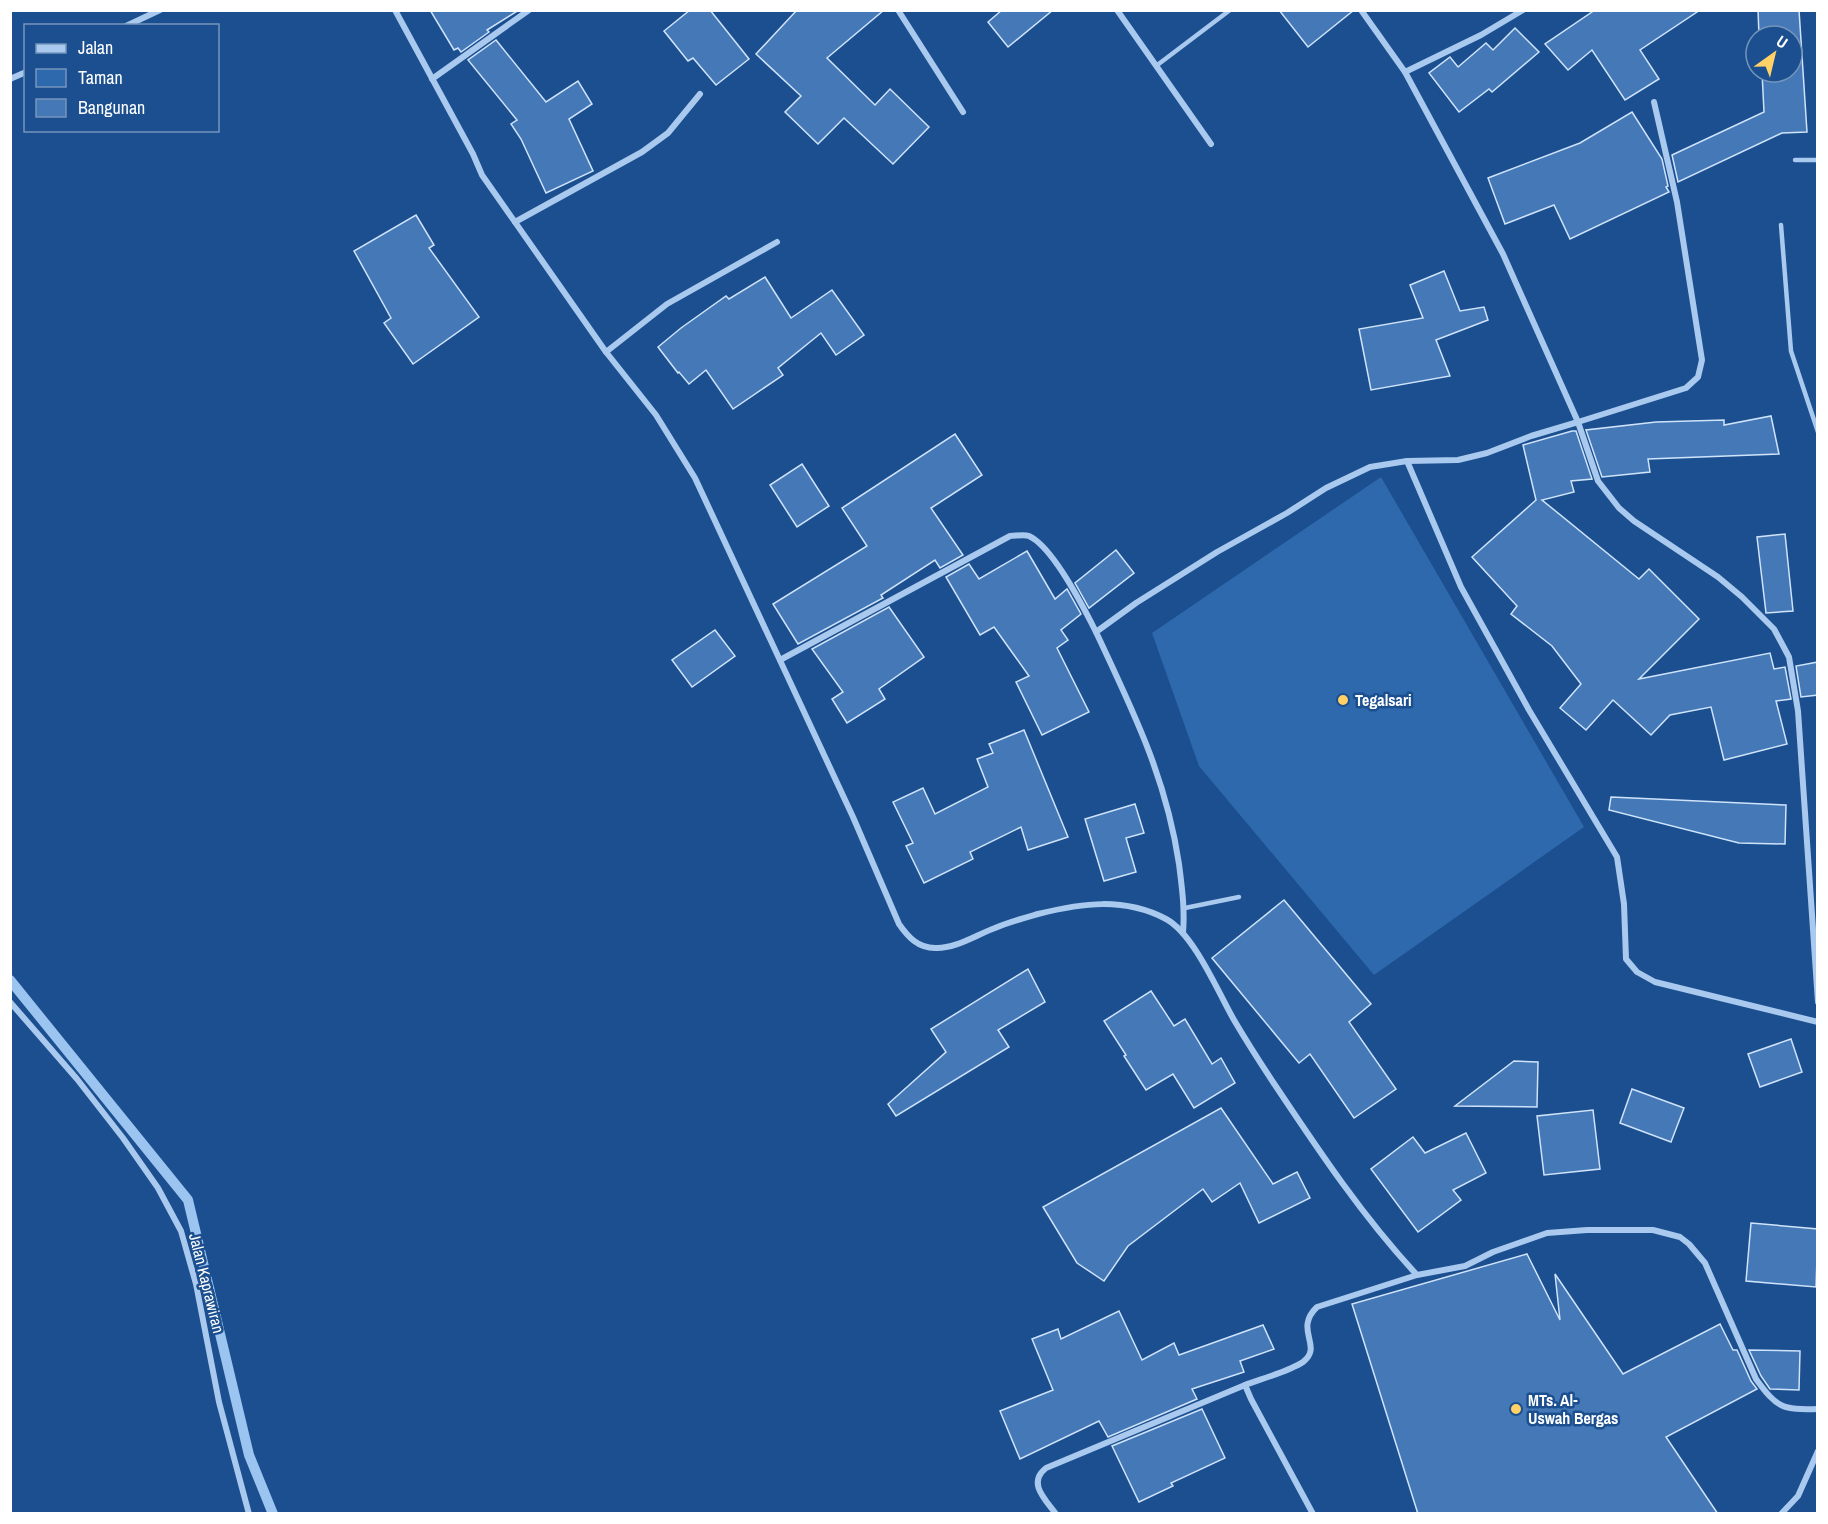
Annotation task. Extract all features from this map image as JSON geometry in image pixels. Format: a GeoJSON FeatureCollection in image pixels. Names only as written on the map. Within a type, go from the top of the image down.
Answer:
{"type":"FeatureCollection","features":[{"type":"Feature","properties":{"kind":"street"},"geometry":{"type":"LineString","coordinates":[[130,24],[159,10]]}},
{"type":"Feature","properties":{"kind":"street"},"geometry":{"type":"LineString","coordinates":[[395,10],[482,175],[606,352],[656,415],[695,478],[848,807],[898,924],[917,944],[938,949],[952,946],[998,926],[1024,918],[1102,903],[1120,904],[1169,920],[1183,933],[1275,1085],[1376,1228],[1417,1275]]}},
{"type":"Feature","properties":{"kind":"street"},"geometry":{"type":"LineString","coordinates":[[432,79],[529,10]]}},
{"type":"Feature","properties":{"kind":"street"},"geometry":{"type":"LineString","coordinates":[[898,10],[963,112]]}},
{"type":"Feature","properties":{"kind":"street"},"geometry":{"type":"LineString","coordinates":[[1117,10],[1210,144]]}},
{"type":"Feature","properties":{"kind":"street"},"geometry":{"type":"LineString","coordinates":[[1361,10],[1405,72],[1503,254],[1578,422],[1598,481],[1619,508],[1634,521],[1718,577],[1742,597],[1774,629],[1789,657],[1798,711],[1818,1002]]}},
{"type":"Feature","properties":{"kind":"street"},"geometry":{"type":"LineString","coordinates":[[1405,72],[1482,35],[1523,10]]}},
{"type":"Feature","properties":{"kind":"street"},"geometry":{"type":"LineString","coordinates":[[10,80],[24,73]]}},
{"type":"Feature","properties":{"kind":"street"},"geometry":{"type":"LineString","coordinates":[[515,222],[642,152],[668,133],[700,94]]}},
{"type":"Feature","properties":{"kind":"street"},"geometry":{"type":"LineString","coordinates":[[1096,632],[1136,603],[1217,552],[1287,513],[1326,488],[1370,467],[1407,461],[1458,460],[1487,453],[1531,436],[1686,388],[1698,376],[1702,360],[1677,202],[1654,102]]}},
{"type":"Feature","properties":{"kind":"street"},"geometry":{"type":"LineString","coordinates":[[606,352],[667,304],[777,242]]}},
{"type":"Feature","properties":{"kind":"street"},"geometry":{"type":"LineString","coordinates":[[1407,461],[1461,587],[1529,710],[1617,857],[1624,904],[1626,959],[1637,972],[1655,981],[1818,1022]]}},
{"type":"Feature","properties":{"kind":"street"},"geometry":{"type":"LineString","coordinates":[[780,660],[1010,536],[1027,535],[1043,546],[1076,593],[1128,699],[1154,759],[1168,807],[1185,908],[1183,933]]}},
{"type":"Feature","properties":{"kind":"street","name":"Jalan Kaprawiran"},"geometry":{"type":"LineString","coordinates":[[10,1002],[123,1138],[158,1188],[181,1232],[196,1284],[219,1402],[249,1514]]}},
{"type":"Feature","properties":{"kind":"street"},"geometry":{"type":"LineString","coordinates":[[1056,1514],[1037,1488],[1036,1482],[1040,1473],[1046,1468],[1304,1361],[1311,1348],[1307,1322],[1309,1315],[1317,1307],[1417,1275],[1465,1266],[1493,1252],[1547,1233],[1587,1230],[1653,1230],[1680,1237],[1705,1263],[1756,1379],[1774,1403],[1786,1408],[1818,1409]]}},
{"type":"Feature","properties":{"kind":"street"},"geometry":{"type":"LineString","coordinates":[[1245,1385],[1313,1514]]}},
{"type":"Feature","properties":{"kind":"street"},"geometry":{"type":"LineString","coordinates":[[1781,1514],[1797,1496],[1818,1451]]}},
{"type":"Feature","properties":{"kind":"lane"},"geometry":{"type":"LineString","coordinates":[[1156,66],[1230,10]]}},
{"type":"Feature","properties":{"kind":"lane"},"geometry":{"type":"LineString","coordinates":[[1795,160],[1818,160]]}},
{"type":"Feature","properties":{"kind":"lane"},"geometry":{"type":"LineString","coordinates":[[1781,225],[1791,351],[1818,432]]}},
{"type":"Feature","properties":{"kind":"lane"},"geometry":{"type":"LineString","coordinates":[[1185,908],[1239,897]]}},
{"type":"Feature","properties":{"kind":"green space","name":"Tegalsari"},"geometry":{"type":"Polygon","coordinates":[[[1381,477],[1584,827],[1374,975],[1199,766],[1152,633],[1381,477]]]}},
{"type":"Feature","properties":{"kind":"building"},"geometry":{"type":"Polygon","coordinates":[[[430,10],[519,10],[487,30],[489,32],[461,52],[458,48],[454,50],[430,10]]]}},
{"type":"Feature","properties":{"kind":"building"},"geometry":{"type":"Polygon","coordinates":[[[690,10],[710,10],[749,59],[716,85],[693,58],[688,61],[664,31],[690,10]]]}},
{"type":"Feature","properties":{"kind":"building"},"geometry":{"type":"Polygon","coordinates":[[[797,10],[884,10],[827,58],[875,105],[890,89],[929,127],[893,164],[844,118],[818,144],[785,112],[801,96],[756,54],[797,10]]]}},
{"type":"Feature","properties":{"kind":"building"},"geometry":{"type":"Polygon","coordinates":[[[1002,10],[1053,10],[1008,47],[988,22],[1002,10]]]}},
{"type":"Feature","properties":{"kind":"building"},"geometry":{"type":"Polygon","coordinates":[[[1279,10],[1354,10],[1308,47],[1279,10]]]}},
{"type":"Feature","properties":{"kind":"building"},"geometry":{"type":"Polygon","coordinates":[[[1595,10],[1700,10],[1640,50],[1659,79],[1625,100],[1592,50],[1568,70],[1545,44],[1595,10]]]}},
{"type":"Feature","properties":{"kind":"building"},"geometry":{"type":"Polygon","coordinates":[[[1758,10],[1799,10],[1800,24],[1759,24],[1758,10]]]}},
{"type":"Feature","properties":{"kind":"building"},"geometry":{"type":"Polygon","coordinates":[[[1515,28],[1539,52],[1492,92],[1489,89],[1459,112],[1429,73],[1450,57],[1458,67],[1486,43],[1493,50],[1515,28]]]}},
{"type":"Feature","properties":{"kind":"building"},"geometry":{"type":"Polygon","coordinates":[[[496,40],[546,102],[578,81],[592,104],[569,119],[593,171],[546,193],[521,139],[511,124],[517,120],[468,60],[496,40]]]}},
{"type":"Feature","properties":{"kind":"building"},"geometry":{"type":"Polygon","coordinates":[[[1763,84],[1804,84],[1807,132],[1782,133],[1678,182],[1672,155],[1764,112],[1763,84]]]}},
{"type":"Feature","properties":{"kind":"building"},"geometry":{"type":"Polygon","coordinates":[[[1632,112],[1662,159],[1668,186],[1666,187],[1669,192],[1570,239],[1554,205],[1505,224],[1488,178],[1580,143],[1632,112]]]}},
{"type":"Feature","properties":{"kind":"building"},"geometry":{"type":"Polygon","coordinates":[[[416,215],[434,245],[429,248],[479,317],[413,364],[384,323],[391,318],[354,251],[416,215]]]}},
{"type":"Feature","properties":{"kind":"building"},"geometry":{"type":"Polygon","coordinates":[[[1444,271],[1460,311],[1484,307],[1488,320],[1436,340],[1450,376],[1371,390],[1359,329],[1423,318],[1410,285],[1444,271]]]}},
{"type":"Feature","properties":{"kind":"building"},"geometry":{"type":"Polygon","coordinates":[[[765,277],[791,318],[832,290],[864,335],[836,355],[821,333],[778,368],[783,375],[733,409],[706,370],[689,384],[658,347],[726,296],[729,299],[765,277]]]}},
{"type":"Feature","properties":{"kind":"building"},"geometry":{"type":"Polygon","coordinates":[[[1771,416],[1779,454],[1648,459],[1650,472],[1602,477],[1586,430],[1656,422],[1724,420],[1724,425],[1771,416]]]}},
{"type":"Feature","properties":{"kind":"building"},"geometry":{"type":"Polygon","coordinates":[[[1576,431],[1592,479],[1571,481],[1574,492],[1542,500],[1639,579],[1649,569],[1699,619],[1639,679],[1770,653],[1774,669],[1785,667],[1791,699],[1776,701],[1787,744],[1724,760],[1711,707],[1670,715],[1651,735],[1613,700],[1586,730],[1560,708],[1581,684],[1552,646],[1511,614],[1517,606],[1472,557],[1536,500],[1523,445],[1576,431]]]}},
{"type":"Feature","properties":{"kind":"building"},"geometry":{"type":"Polygon","coordinates":[[[955,434],[982,475],[931,508],[963,555],[940,568],[935,560],[881,595],[883,598],[798,644],[773,604],[867,546],[842,508],[955,434]]]}},
{"type":"Feature","properties":{"kind":"building"},"geometry":{"type":"Polygon","coordinates":[[[802,464],[829,506],[797,527],[770,485],[802,464]]]}},
{"type":"Feature","properties":{"kind":"building"},"geometry":{"type":"Polygon","coordinates":[[[1785,534],[1793,611],[1766,613],[1757,537],[1785,534]]]}},
{"type":"Feature","properties":{"kind":"building"},"geometry":{"type":"Polygon","coordinates":[[[1116,550],[1134,573],[1089,608],[1075,583],[1116,550]]]}},
{"type":"Feature","properties":{"kind":"building"},"geometry":{"type":"Polygon","coordinates":[[[1027,551],[1055,599],[1067,589],[1081,614],[1061,630],[1068,640],[1057,648],[1089,712],[1042,735],[1016,682],[1029,676],[994,627],[980,635],[946,577],[969,564],[979,579],[1027,551]]]}},
{"type":"Feature","properties":{"kind":"building"},"geometry":{"type":"Polygon","coordinates":[[[889,607],[924,657],[879,689],[885,699],[847,723],[832,699],[843,692],[812,649],[889,607]]]}},
{"type":"Feature","properties":{"kind":"building"},"geometry":{"type":"Polygon","coordinates":[[[715,630],[735,656],[692,687],[672,660],[715,630]]]}},
{"type":"Feature","properties":{"kind":"building"},"geometry":{"type":"Polygon","coordinates":[[[1818,662],[1818,695],[1801,697],[1796,666],[1818,662]]]}},
{"type":"Feature","properties":{"kind":"building"},"geometry":{"type":"Polygon","coordinates":[[[1024,730],[1068,837],[1028,850],[1021,827],[970,852],[973,859],[924,883],[906,846],[913,843],[893,802],[923,788],[935,814],[988,787],[977,759],[993,753],[989,744],[1024,730]]]}},
{"type":"Feature","properties":{"kind":"building"},"geometry":{"type":"Polygon","coordinates":[[[1611,797],[1786,805],[1785,844],[1739,843],[1609,810],[1611,797]]]}},
{"type":"Feature","properties":{"kind":"building"},"geometry":{"type":"Polygon","coordinates":[[[1135,804],[1144,833],[1126,838],[1136,872],[1104,881],[1085,819],[1135,804]]]}},
{"type":"Feature","properties":{"kind":"building"},"geometry":{"type":"Polygon","coordinates":[[[1284,900],[1371,1004],[1349,1022],[1396,1089],[1354,1118],[1310,1054],[1299,1063],[1212,958],[1284,900]]]}},
{"type":"Feature","properties":{"kind":"building"},"geometry":{"type":"Polygon","coordinates":[[[1028,969],[1045,1002],[998,1030],[1009,1047],[896,1116],[888,1104],[946,1052],[931,1029],[1028,969]]]}},
{"type":"Feature","properties":{"kind":"building"},"geometry":{"type":"Polygon","coordinates":[[[1151,991],[1174,1026],[1185,1019],[1212,1064],[1221,1058],[1235,1083],[1194,1108],[1173,1074],[1146,1090],[1104,1021],[1151,991]]]}},
{"type":"Feature","properties":{"kind":"building"},"geometry":{"type":"Polygon","coordinates":[[[1791,1039],[1802,1072],[1760,1087],[1748,1054],[1791,1039]]]}},
{"type":"Feature","properties":{"kind":"building"},"geometry":{"type":"Polygon","coordinates":[[[1514,1061],[1538,1062],[1537,1107],[1455,1106],[1514,1061]]]}},
{"type":"Feature","properties":{"kind":"building"},"geometry":{"type":"Polygon","coordinates":[[[1632,1089],[1684,1108],[1671,1142],[1620,1123],[1632,1089]]]}},
{"type":"Feature","properties":{"kind":"building"},"geometry":{"type":"Polygon","coordinates":[[[1221,1108],[1273,1184],[1297,1172],[1310,1198],[1259,1223],[1240,1183],[1212,1202],[1203,1189],[1128,1246],[1104,1281],[1077,1263],[1043,1207],[1221,1108]]]}},
{"type":"Feature","properties":{"kind":"building"},"geometry":{"type":"Polygon","coordinates":[[[1593,1110],[1600,1169],[1544,1175],[1537,1116],[1593,1110]]]}},
{"type":"Feature","properties":{"kind":"building"},"geometry":{"type":"Polygon","coordinates":[[[1466,1133],[1486,1173],[1453,1190],[1461,1200],[1418,1232],[1371,1169],[1413,1137],[1425,1153],[1466,1133]]]}},
{"type":"Feature","properties":{"kind":"building"},"geometry":{"type":"Polygon","coordinates":[[[1751,1223],[1818,1229],[1816,1287],[1746,1281],[1751,1223]]]}},
{"type":"Feature","properties":{"kind":"building","name":"MTs. Al- Uswah Bergas"},"geometry":{"type":"Polygon","coordinates":[[[1527,1254],[1560,1320],[1555,1274],[1623,1374],[1720,1324],[1733,1350],[1737,1350],[1757,1389],[1666,1437],[1718,1514],[1418,1514],[1352,1304],[1527,1254]]]}},
{"type":"Feature","properties":{"kind":"building"},"geometry":{"type":"Polygon","coordinates":[[[1119,1311],[1142,1360],[1174,1343],[1179,1355],[1263,1325],[1274,1349],[1240,1361],[1244,1372],[1192,1389],[1197,1399],[1108,1437],[1099,1421],[1020,1459],[1000,1411],[1053,1390],[1032,1339],[1058,1329],[1061,1339],[1119,1311]]]}},
{"type":"Feature","properties":{"kind":"building"},"geometry":{"type":"Polygon","coordinates":[[[1749,1350],[1800,1351],[1799,1390],[1770,1389],[1749,1350]]]}},
{"type":"Feature","properties":{"kind":"building"},"geometry":{"type":"Polygon","coordinates":[[[1202,1409],[1225,1458],[1171,1483],[1173,1486],[1139,1502],[1112,1446],[1202,1409]]]}},
{"type":"Feature","properties":{"kind":"waterway"},"geometry":{"type":"LineString","coordinates":[[10,980],[188,1200],[249,1455],[273,1514]]}},
{"type":"Feature","properties":{"kind":"place","name":"Tegalsari"},"geometry":{"type":"Point","coordinates":[1343,700]}},
{"type":"Feature","properties":{"kind":"place","name":"MTs. Al- Uswah Bergas"},"geometry":{"type":"Point","coordinates":[1516,1409]}}]}
